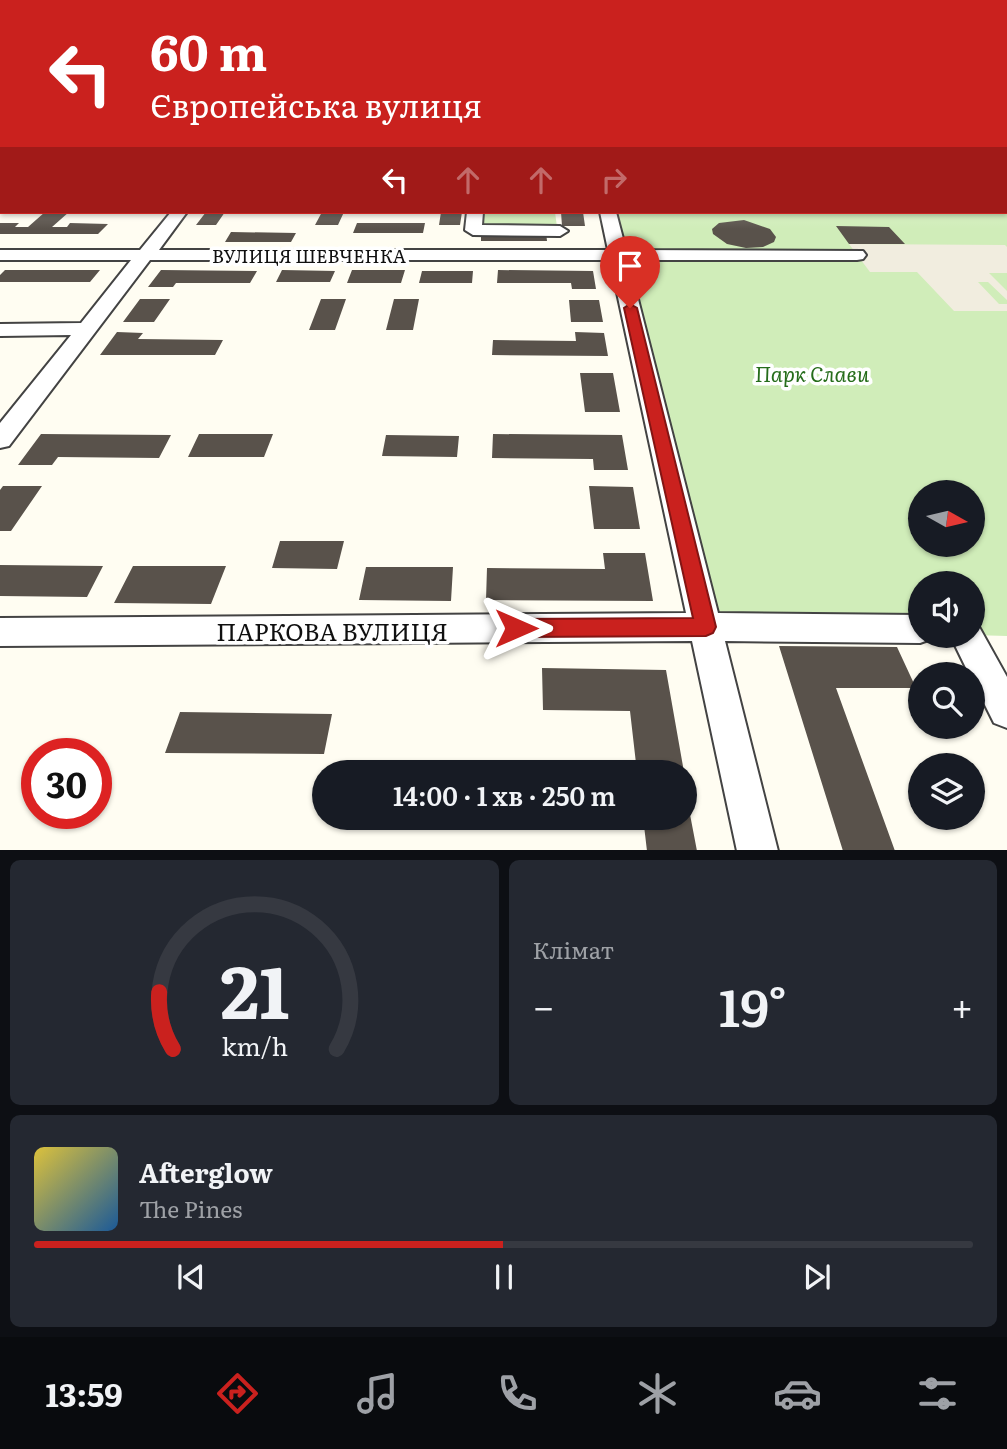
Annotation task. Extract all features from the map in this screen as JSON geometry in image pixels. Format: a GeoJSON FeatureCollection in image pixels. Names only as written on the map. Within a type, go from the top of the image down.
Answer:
{"type":"FeatureCollection","features":[{"type":"Feature","properties":{"kind":"street"},"geometry":{"type":"LineString","coordinates":[[0,440],[177,214]]}},
{"type":"Feature","properties":{"kind":"street"},"geometry":{"type":"LineString","coordinates":[[475,214],[473,230],[560,230]]}},
{"type":"Feature","properties":{"kind":"street"},"geometry":{"type":"LineString","coordinates":[[558,214],[564,255]]}},
{"type":"Feature","properties":{"kind":"street"},"geometry":{"type":"LineString","coordinates":[[608,214],[758,850]]}},
{"type":"Feature","properties":{"kind":"street","name":"ВУЛИЦЯ ШЕВЧЕНКА"},"geometry":{"type":"LineString","coordinates":[[0,255],[858,255]]}},
{"type":"Feature","properties":{"kind":"street"},"geometry":{"type":"LineString","coordinates":[[0,330],[89,329]]}},
{"type":"Feature","properties":{"kind":"street","name":"ПАРКОВА ВУЛИЦЯ"},"geometry":{"type":"LineString","coordinates":[[0,632],[706,627],[908,629]]}},
{"type":"Feature","properties":{"kind":"street"},"geometry":{"type":"LineString","coordinates":[[973,648],[1007,711]]}},
{"type":"Feature","properties":{"kind":"green space"},"geometry":{"type":"Polygon","coordinates":[[[479,214],[555,214],[557,227],[478,226],[479,214]]]}},
{"type":"Feature","properties":{"kind":"green space","name":"Парк Слави"},"geometry":{"type":"Polygon","coordinates":[[[608,214],[1007,214],[1007,636],[985,635],[985,571],[908,571],[908,634],[706,627],[608,214]]]}},
{"type":"Feature","properties":{"kind":"shaded area"},"geometry":{"type":"Polygon","coordinates":[[[849,244],[1005,245],[1007,273],[989,273],[1007,291],[1007,300],[988,282],[978,282],[999,304],[1007,304],[1007,311],[954,311],[917,272],[870,272],[849,244]]]}},
{"type":"Feature","properties":{"kind":"building"},"geometry":{"type":"Polygon","coordinates":[[[43,214],[67,214],[52,227],[67,227],[70,223],[108,224],[98,234],[0,234],[0,223],[19,223],[15,227],[28,227],[43,214]]]}},
{"type":"Feature","properties":{"kind":"building"},"geometry":{"type":"Polygon","coordinates":[[[204,214],[224,214],[216,225],[196,225],[204,214]]]}},
{"type":"Feature","properties":{"kind":"building"},"geometry":{"type":"Polygon","coordinates":[[[321,214],[343,214],[338,225],[315,225],[321,214]]]}},
{"type":"Feature","properties":{"kind":"building"},"geometry":{"type":"Polygon","coordinates":[[[441,214],[462,214],[460,225],[439,225],[441,214]]]}},
{"type":"Feature","properties":{"kind":"building"},"geometry":{"type":"Polygon","coordinates":[[[561,214],[583,214],[585,226],[562,226],[561,214]]]}},
{"type":"Feature","properties":{"kind":"building"},"geometry":{"type":"Polygon","coordinates":[[[744,220],[770,229],[776,237],[774,242],[763,247],[746,248],[727,244],[713,234],[712,229],[719,223],[744,220]]]}},
{"type":"Feature","properties":{"kind":"building"},"geometry":{"type":"Polygon","coordinates":[[[357,223],[425,223],[423,233],[353,233],[357,223]]]}},
{"type":"Feature","properties":{"kind":"building"},"geometry":{"type":"Polygon","coordinates":[[[836,226],[889,227],[905,244],[849,244],[836,226]]]}},
{"type":"Feature","properties":{"kind":"building"},"geometry":{"type":"Polygon","coordinates":[[[481,231],[546,232],[547,241],[481,241],[481,231]]]}},
{"type":"Feature","properties":{"kind":"building"},"geometry":{"type":"Polygon","coordinates":[[[231,232],[296,233],[291,242],[225,242],[231,232]]]}},
{"type":"Feature","properties":{"kind":"building"},"geometry":{"type":"Polygon","coordinates":[[[5,270],[100,270],[90,282],[0,282],[0,275],[5,270]]]}},
{"type":"Feature","properties":{"kind":"building"},"geometry":{"type":"Polygon","coordinates":[[[161,270],[257,271],[250,283],[176,283],[173,287],[148,287],[161,270]]]}},
{"type":"Feature","properties":{"kind":"building"},"geometry":{"type":"Polygon","coordinates":[[[282,270],[335,271],[330,282],[276,282],[282,270]]]}},
{"type":"Feature","properties":{"kind":"building"},"geometry":{"type":"Polygon","coordinates":[[[352,270],[405,270],[401,283],[347,283],[352,270]]]}},
{"type":"Feature","properties":{"kind":"building"},"geometry":{"type":"Polygon","coordinates":[[[498,270],[593,271],[596,289],[572,289],[571,283],[497,283],[498,270]]]}},
{"type":"Feature","properties":{"kind":"building"},"geometry":{"type":"Polygon","coordinates":[[[422,271],[473,271],[472,283],[419,283],[422,271]]]}},
{"type":"Feature","properties":{"kind":"building"},"geometry":{"type":"Polygon","coordinates":[[[140,299],[170,299],[154,322],[123,322],[140,299]]]}},
{"type":"Feature","properties":{"kind":"building"},"geometry":{"type":"Polygon","coordinates":[[[321,299],[346,299],[335,330],[309,330],[321,299]]]}},
{"type":"Feature","properties":{"kind":"building"},"geometry":{"type":"Polygon","coordinates":[[[394,299],[419,299],[413,330],[386,330],[394,299]]]}},
{"type":"Feature","properties":{"kind":"building"},"geometry":{"type":"Polygon","coordinates":[[[569,300],[599,300],[603,322],[571,322],[569,300]]]}},
{"type":"Feature","properties":{"kind":"building"},"geometry":{"type":"Polygon","coordinates":[[[117,332],[143,333],[138,339],[223,340],[215,355],[100,355],[117,332]]]}},
{"type":"Feature","properties":{"kind":"building"},"geometry":{"type":"Polygon","coordinates":[[[575,332],[604,333],[608,356],[492,355],[493,340],[576,341],[575,332]]]}},
{"type":"Feature","properties":{"kind":"building"},"geometry":{"type":"Polygon","coordinates":[[[580,373],[613,373],[620,412],[585,412],[580,373]]]}},
{"type":"Feature","properties":{"kind":"building"},"geometry":{"type":"Polygon","coordinates":[[[41,434],[171,435],[159,458],[58,457],[52,465],[18,465],[41,434]]]}},
{"type":"Feature","properties":{"kind":"building"},"geometry":{"type":"Polygon","coordinates":[[[199,434],[273,434],[264,457],[188,457],[199,434]]]}},
{"type":"Feature","properties":{"kind":"building"},"geometry":{"type":"Polygon","coordinates":[[[493,434],[622,435],[628,470],[594,470],[593,459],[492,458],[493,434]]]}},
{"type":"Feature","properties":{"kind":"building"},"geometry":{"type":"Polygon","coordinates":[[[386,435],[459,436],[457,457],[382,456],[386,435]]]}},
{"type":"Feature","properties":{"kind":"building"},"geometry":{"type":"Polygon","coordinates":[[[3,486],[42,486],[11,531],[0,531],[0,490],[3,486]]]}},
{"type":"Feature","properties":{"kind":"building"},"geometry":{"type":"Polygon","coordinates":[[[589,486],[633,487],[640,529],[594,529],[589,486]]]}},
{"type":"Feature","properties":{"kind":"building"},"geometry":{"type":"Polygon","coordinates":[[[280,541],[344,541],[337,569],[272,568],[280,541]]]}},
{"type":"Feature","properties":{"kind":"building"},"geometry":{"type":"Polygon","coordinates":[[[603,553],[645,553],[653,601],[486,600],[487,568],[605,569],[603,553]]]}},
{"type":"Feature","properties":{"kind":"building"},"geometry":{"type":"Polygon","coordinates":[[[0,565],[103,566],[87,597],[0,596],[0,565]]]}},
{"type":"Feature","properties":{"kind":"building"},"geometry":{"type":"Polygon","coordinates":[[[133,566],[226,566],[211,604],[114,603],[133,566]]]}},
{"type":"Feature","properties":{"kind":"building"},"geometry":{"type":"Polygon","coordinates":[[[366,567],[453,567],[451,601],[359,600],[366,567]]]}},
{"type":"Feature","properties":{"kind":"building"},"geometry":{"type":"Polygon","coordinates":[[[779,646],[897,647],[908,671],[908,688],[836,688],[895,850],[843,850],[779,646]]]}},
{"type":"Feature","properties":{"kind":"building"},"geometry":{"type":"Polygon","coordinates":[[[542,668],[666,670],[682,760],[636,760],[630,711],[543,710],[542,668]]]}},
{"type":"Feature","properties":{"kind":"building"},"geometry":{"type":"Polygon","coordinates":[[[180,712],[332,714],[324,754],[165,753],[180,712]]]}},
{"type":"Feature","properties":{"kind":"building"},"geometry":{"type":"Polygon","coordinates":[[[645,830],[693,830],[697,850],[647,850],[645,830]]]}},
{"type":"Feature","properties":{"kind":"route"},"geometry":{"type":"LineString","coordinates":[[516,628],[706,627],[630,308]]}}]}
